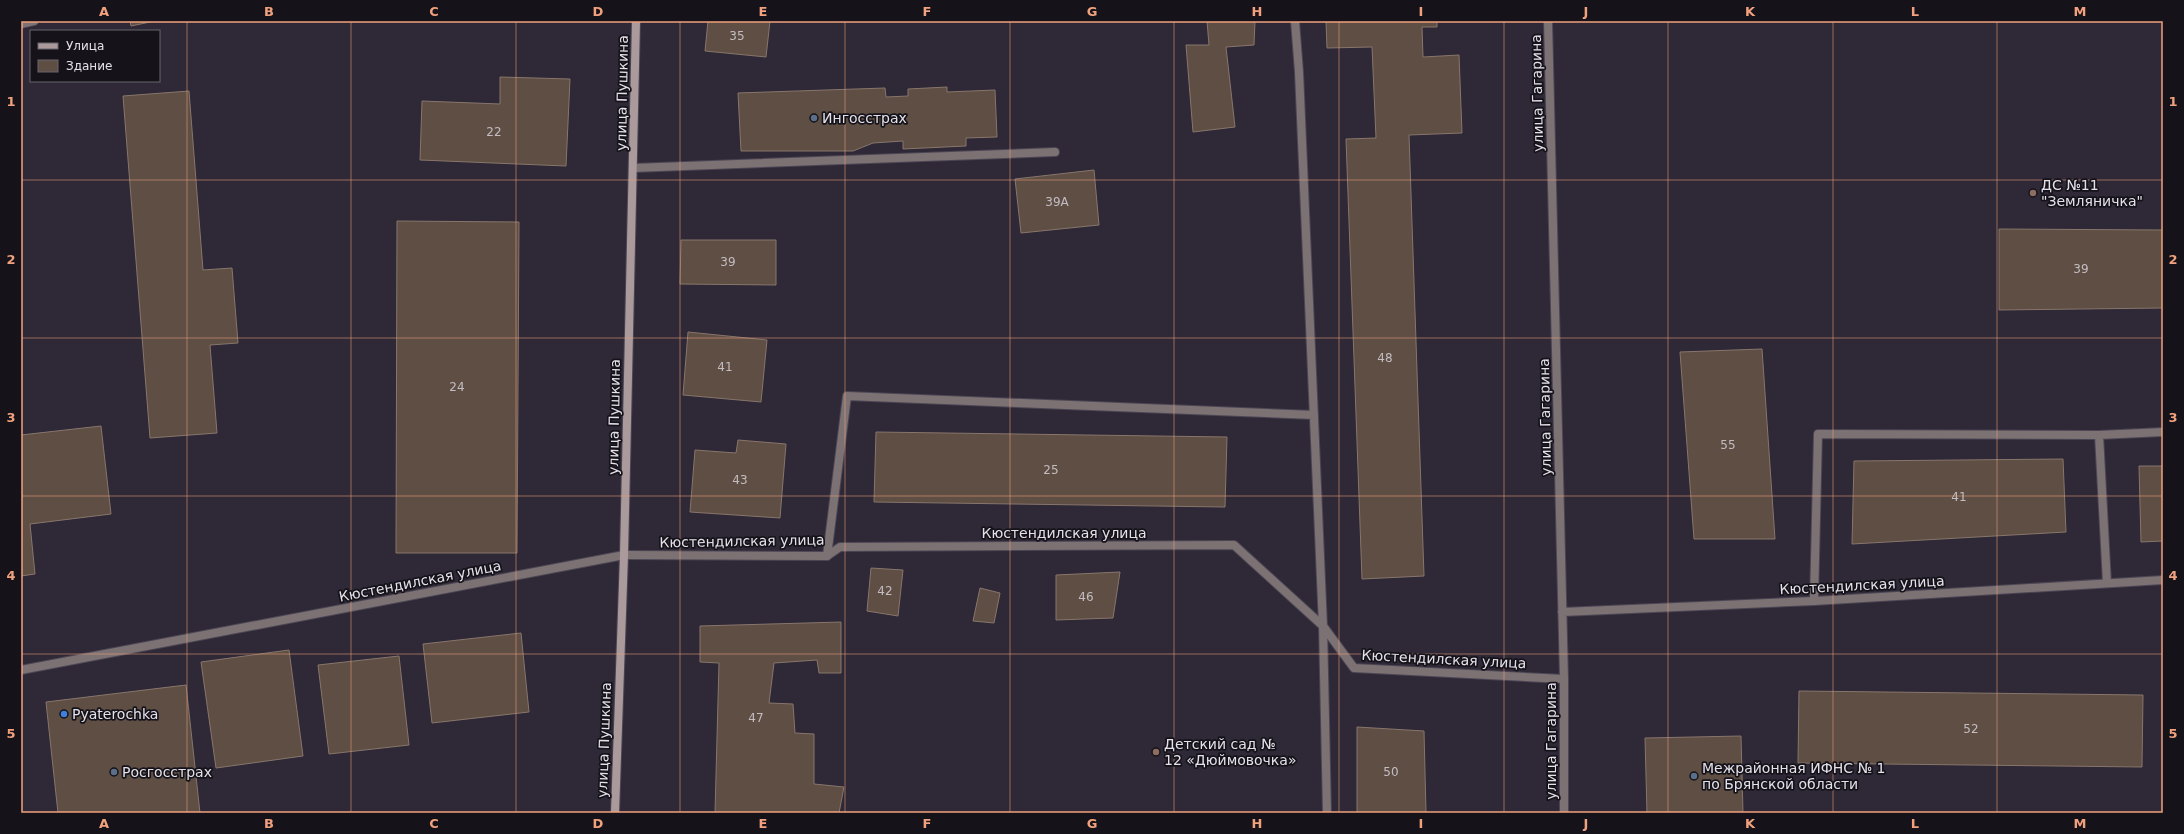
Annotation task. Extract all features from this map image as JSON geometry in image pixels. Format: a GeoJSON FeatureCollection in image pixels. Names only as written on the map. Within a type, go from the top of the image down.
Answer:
{"type":"FeatureCollection","features":[{"type":"Feature","properties":{"kind":"main road","name":"улица Пушкина"},"geometry":{"type":"LineString","coordinates":[[615,813],[624,555],[636,21]]}},
{"type":"Feature","properties":{"kind":"street"},"geometry":{"type":"LineString","coordinates":[[21,24],[34,21]]}},
{"type":"Feature","properties":{"kind":"street"},"geometry":{"type":"LineString","coordinates":[[1295,21],[1300,80],[1323,626],[1327,813]]}},
{"type":"Feature","properties":{"kind":"street","name":"улица Гагарина"},"geometry":{"type":"LineString","coordinates":[[1548,21],[1564,679],[1564,813]]}},
{"type":"Feature","properties":{"kind":"street"},"geometry":{"type":"LineString","coordinates":[[633,168],[1055,152]]}},
{"type":"Feature","properties":{"kind":"street"},"geometry":{"type":"LineString","coordinates":[[827,556],[847,396],[1314,415]]}},
{"type":"Feature","properties":{"kind":"street"},"geometry":{"type":"LineString","coordinates":[[1814,601],[1818,434],[2099,435],[2163,432]]}},
{"type":"Feature","properties":{"kind":"street"},"geometry":{"type":"LineString","coordinates":[[2099,435],[2107,583]]}},
{"type":"Feature","properties":{"kind":"street","name":"Кюстендилская улица"},"geometry":{"type":"LineString","coordinates":[[21,670],[624,555],[827,556],[840,547],[1234,545],[1323,626],[1354,668],[1564,679]]}},
{"type":"Feature","properties":{"kind":"street","name":"Кюстендилская улица"},"geometry":{"type":"LineString","coordinates":[[1562,612],[1814,601],[2163,580]]}},
{"type":"Feature","properties":{"kind":"building"},"geometry":{"type":"Polygon","coordinates":[[[130,21],[155,21],[131,26],[130,21]]]}},
{"type":"Feature","properties":{"kind":"building"},"geometry":{"type":"Polygon","coordinates":[[[708,21],[770,21],[766,57],[705,51],[708,21]]]}},
{"type":"Feature","properties":{"kind":"building"},"geometry":{"type":"Polygon","coordinates":[[[1207,21],[1255,21],[1254,45],[1226,47],[1235,127],[1193,132],[1186,45],[1209,45],[1207,21]]]}},
{"type":"Feature","properties":{"kind":"building"},"geometry":{"type":"Polygon","coordinates":[[[1326,21],[1437,21],[1437,27],[1422,27],[1423,57],[1459,55],[1462,133],[1409,135],[1424,576],[1362,579],[1346,139],[1376,138],[1372,47],[1327,48],[1326,21]]]}},
{"type":"Feature","properties":{"kind":"building"},"geometry":{"type":"Polygon","coordinates":[[[500,77],[570,79],[566,166],[420,160],[422,101],[500,104],[500,77]]]}},
{"type":"Feature","properties":{"kind":"building"},"geometry":{"type":"Polygon","coordinates":[[[947,87],[947,92],[995,90],[997,137],[966,138],[966,146],[903,149],[903,141],[873,143],[853,151],[741,151],[738,93],[885,88],[886,97],[908,96],[908,89],[947,87]]]}},
{"type":"Feature","properties":{"kind":"building"},"geometry":{"type":"Polygon","coordinates":[[[189,91],[203,270],[232,268],[238,343],[210,345],[217,433],[150,438],[123,96],[189,91]]]}},
{"type":"Feature","properties":{"kind":"building"},"geometry":{"type":"Polygon","coordinates":[[[1094,170],[1099,225],[1021,233],[1015,179],[1094,170]]]}},
{"type":"Feature","properties":{"kind":"building"},"geometry":{"type":"Polygon","coordinates":[[[397,221],[519,222],[517,553],[396,553],[397,221]]]}},
{"type":"Feature","properties":{"kind":"building"},"geometry":{"type":"Polygon","coordinates":[[[1999,229],[2163,230],[2163,308],[1999,310],[1999,229]]]}},
{"type":"Feature","properties":{"kind":"building"},"geometry":{"type":"Polygon","coordinates":[[[681,240],[776,240],[776,285],[680,284],[681,240]]]}},
{"type":"Feature","properties":{"kind":"building"},"geometry":{"type":"Polygon","coordinates":[[[688,332],[767,340],[761,402],[683,395],[688,332]]]}},
{"type":"Feature","properties":{"kind":"building"},"geometry":{"type":"Polygon","coordinates":[[[1762,349],[1775,539],[1694,539],[1680,352],[1762,349]]]}},
{"type":"Feature","properties":{"kind":"building"},"geometry":{"type":"Polygon","coordinates":[[[101,426],[111,514],[30,524],[35,574],[21,576],[21,435],[101,426]]]}},
{"type":"Feature","properties":{"kind":"building"},"geometry":{"type":"Polygon","coordinates":[[[876,432],[1227,437],[1225,507],[874,502],[876,432]]]}},
{"type":"Feature","properties":{"kind":"building"},"geometry":{"type":"Polygon","coordinates":[[[738,440],[786,444],[780,518],[690,512],[695,450],[736,453],[738,440]]]}},
{"type":"Feature","properties":{"kind":"building"},"geometry":{"type":"Polygon","coordinates":[[[2063,459],[2066,532],[1852,544],[1854,461],[2063,459]]]}},
{"type":"Feature","properties":{"kind":"building"},"geometry":{"type":"Polygon","coordinates":[[[2139,466],[2163,466],[2163,541],[2141,542],[2139,466]]]}},
{"type":"Feature","properties":{"kind":"building"},"geometry":{"type":"Polygon","coordinates":[[[871,568],[903,570],[898,616],[867,611],[871,568]]]}},
{"type":"Feature","properties":{"kind":"building"},"geometry":{"type":"Polygon","coordinates":[[[1120,572],[1113,618],[1056,620],[1056,575],[1120,572]]]}},
{"type":"Feature","properties":{"kind":"building"},"geometry":{"type":"Polygon","coordinates":[[[980,588],[1000,593],[994,623],[973,621],[980,588]]]}},
{"type":"Feature","properties":{"kind":"building"},"geometry":{"type":"Polygon","coordinates":[[[841,622],[841,673],[819,673],[817,660],[774,663],[769,703],[793,704],[795,733],[814,734],[814,784],[844,787],[839,813],[715,813],[719,663],[700,662],[700,626],[841,622]]]}},
{"type":"Feature","properties":{"kind":"building"},"geometry":{"type":"Polygon","coordinates":[[[521,633],[529,712],[432,723],[423,644],[521,633]]]}},
{"type":"Feature","properties":{"kind":"building"},"geometry":{"type":"Polygon","coordinates":[[[289,650],[303,756],[216,768],[201,662],[289,650]]]}},
{"type":"Feature","properties":{"kind":"building"},"geometry":{"type":"Polygon","coordinates":[[[399,656],[409,745],[329,754],[318,665],[399,656]]]}},
{"type":"Feature","properties":{"kind":"building"},"geometry":{"type":"Polygon","coordinates":[[[186,685],[200,813],[58,813],[46,702],[186,685]]]}},
{"type":"Feature","properties":{"kind":"building"},"geometry":{"type":"Polygon","coordinates":[[[1799,691],[2143,695],[2142,767],[1798,763],[1799,691]]]}},
{"type":"Feature","properties":{"kind":"building"},"geometry":{"type":"Polygon","coordinates":[[[1357,727],[1424,731],[1426,813],[1357,813],[1357,727]]]}},
{"type":"Feature","properties":{"kind":"building","name":"Межрайонная ИФНС № 1 по Брянской области"},"geometry":{"type":"Polygon","coordinates":[[[1741,736],[1743,813],[1647,813],[1645,738],[1741,736]]]}},
{"type":"Feature","properties":{"kind":"place","name":"Ингосстрах"},"geometry":{"type":"Point","coordinates":[814,118]}},
{"type":"Feature","properties":{"kind":"place","name":"ДС №11 \"Земляничка\""},"geometry":{"type":"Point","coordinates":[2033,193]}},
{"type":"Feature","properties":{"kind":"place","name":"Pyaterochka"},"geometry":{"type":"Point","coordinates":[64,714]}},
{"type":"Feature","properties":{"kind":"place","name":"Детский сад № 12 «Дюймовочка»"},"geometry":{"type":"Point","coordinates":[1156,752]}},
{"type":"Feature","properties":{"kind":"place","name":"Росгосстрах"},"geometry":{"type":"Point","coordinates":[114,772]}},
{"type":"Feature","properties":{"kind":"place","name":"Межрайонная ИФНС № 1 по Брянской области"},"geometry":{"type":"Point","coordinates":[1694,776]}}]}
